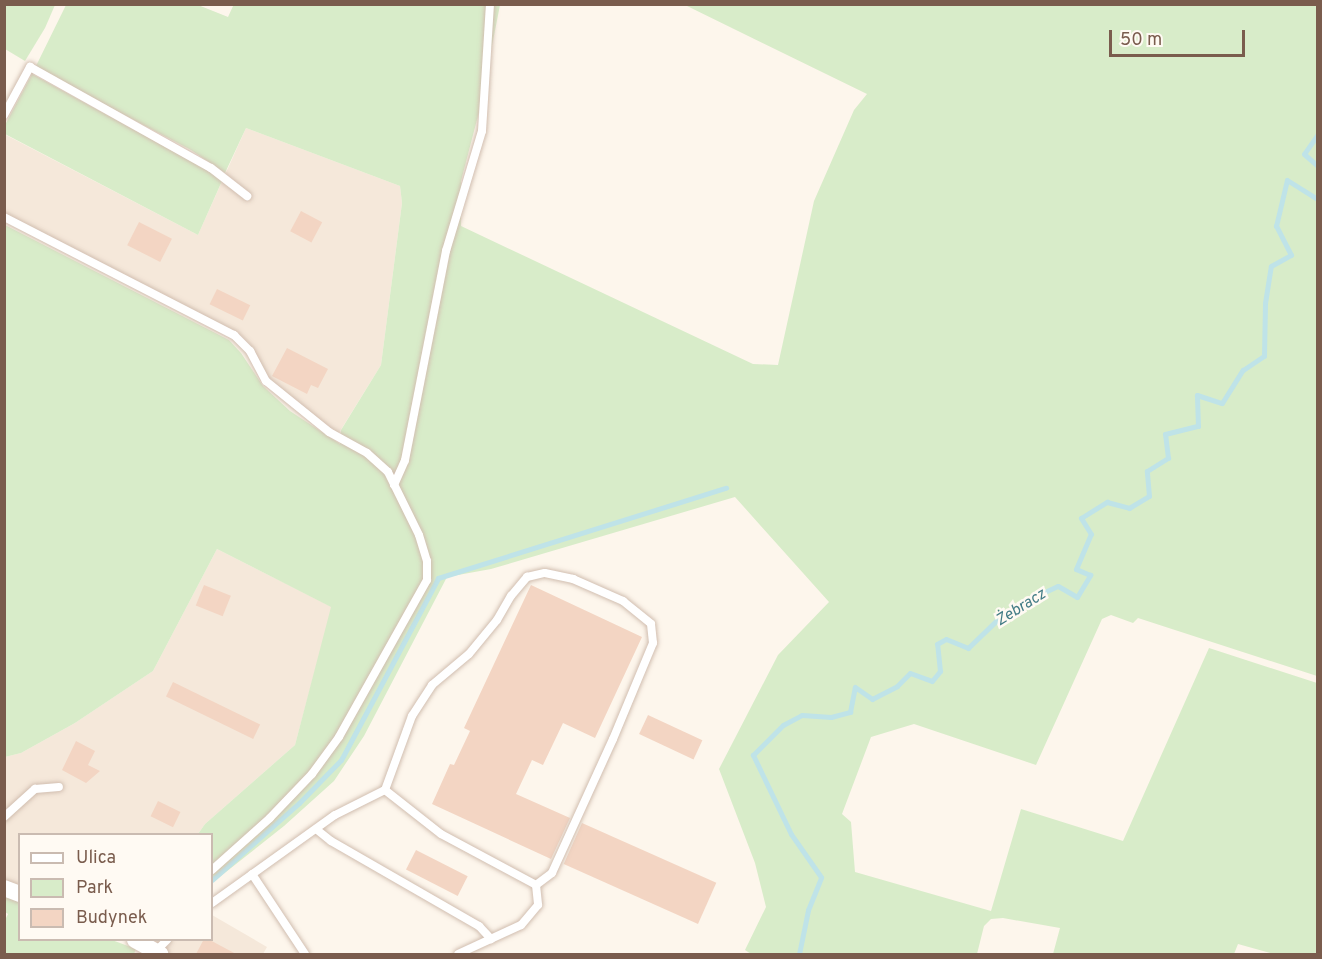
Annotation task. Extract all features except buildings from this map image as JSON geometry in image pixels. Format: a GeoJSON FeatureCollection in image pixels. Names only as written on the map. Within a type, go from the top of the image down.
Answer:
{"type":"FeatureCollection","features":[{"type":"Feature","properties":{"kind":"lane"},"geometry":{"type":"LineString","coordinates":[[394,485],[405,460],[449,240],[482,131],[490,4]]}},
{"type":"Feature","properties":{"kind":"lane"},"geometry":{"type":"LineString","coordinates":[[4,115],[30,67],[211,168],[247,196]]}},
{"type":"Feature","properties":{"kind":"lane"},"geometry":{"type":"LineString","coordinates":[[4,217],[234,335],[250,351],[266,381],[329,432],[367,453],[388,472],[418,535],[427,561],[428,580],[333,747],[312,774],[270,818],[213,869]]}},
{"type":"Feature","properties":{"kind":"lane"},"geometry":{"type":"LineString","coordinates":[[213,902],[335,815],[385,790],[412,716],[432,685],[469,654],[497,620],[511,596],[527,577],[545,573],[573,579],[623,601],[651,624],[652,643],[613,739],[552,873],[536,885]]}},
{"type":"Feature","properties":{"kind":"lane"},"geometry":{"type":"LineString","coordinates":[[4,817],[35,789],[59,787]]}},
{"type":"Feature","properties":{"kind":"lane"},"geometry":{"type":"LineString","coordinates":[[385,790],[441,834],[536,885]]}},
{"type":"Feature","properties":{"kind":"lane"},"geometry":{"type":"LineString","coordinates":[[316,829],[331,841],[478,926],[491,939]]}},
{"type":"Feature","properties":{"kind":"lane"},"geometry":{"type":"LineString","coordinates":[[252,874],[305,954]]}},
{"type":"Feature","properties":{"kind":"lane"},"geometry":{"type":"LineString","coordinates":[[458,954],[521,925],[538,905],[536,885]]}},
{"type":"Feature","properties":{"kind":"shaded area"},"geometry":{"type":"Polygon","coordinates":[[[246,128],[400,186],[402,203],[381,365],[337,436],[266,381],[234,335],[5,215],[4,134],[198,235],[246,128]]]}},
{"type":"Feature","properties":{"kind":"shaded area"},"geometry":{"type":"Polygon","coordinates":[[[217,549],[332,607],[295,745],[205,824],[199,833],[18,833],[18,894],[5,888],[5,757],[21,753],[75,723],[153,671],[217,549]]]}},
{"type":"Feature","properties":{"kind":"shaded area"},"geometry":{"type":"Polygon","coordinates":[[[213,916],[267,947],[263,954],[160,954],[137,941],[213,941],[213,916]]]}},
{"type":"Feature","properties":{"kind":"green space"},"geometry":{"type":"Polygon","coordinates":[[[5,4],[55,5],[45,28],[25,61],[5,49],[5,4]]]}},
{"type":"Feature","properties":{"kind":"green space"},"geometry":{"type":"Polygon","coordinates":[[[234,4],[500,5],[479,112],[461,181],[461,226],[753,364],[778,365],[814,201],[854,110],[867,94],[685,5],[1317,5],[1317,676],[1138,618],[1133,623],[1111,615],[1102,619],[1036,765],[914,724],[871,737],[842,814],[851,822],[855,872],[991,911],[1021,809],[1123,841],[1209,648],[1317,683],[1317,954],[1274,954],[1238,944],[1234,954],[1053,954],[1060,928],[1003,918],[991,919],[984,926],[977,954],[751,954],[745,950],[766,907],[755,863],[719,769],[778,655],[829,602],[735,497],[491,569],[447,577],[364,736],[334,781],[284,826],[213,882],[213,833],[199,833],[205,824],[295,745],[331,607],[217,549],[153,671],[75,723],[21,753],[5,757],[5,225],[229,340],[241,353],[263,386],[290,411],[340,444],[341,430],[381,365],[402,203],[400,186],[246,128],[225,173],[191,150],[35,68],[66,5],[198,5],[228,17],[234,4]]]}},
{"type":"Feature","properties":{"kind":"green space"},"geometry":{"type":"Polygon","coordinates":[[[32,74],[204,168],[222,181],[198,235],[5,134],[5,125],[32,74]]]}},
{"type":"Feature","properties":{"kind":"green space"},"geometry":{"type":"Polygon","coordinates":[[[5,895],[18,901],[18,941],[115,941],[136,949],[134,954],[5,954],[4,922],[8,914],[5,912],[5,895]]]}},
{"type":"Feature","properties":{"kind":"waterway","name":"Żebracz"},"geometry":{"type":"LineString","coordinates":[[1318,134],[1304,154],[1318,166]]}},
{"type":"Feature","properties":{"kind":"waterway","name":"Żebracz"},"geometry":{"type":"LineString","coordinates":[[799,954],[808,910],[821,877],[791,834],[753,755],[783,725],[802,715],[831,717],[850,712],[855,687],[872,699],[897,686],[910,673],[932,681],[940,671],[937,644],[946,639],[968,648],[996,621],[1034,597],[1058,586],[1077,597],[1090,575],[1076,569],[1091,534],[1081,518],[1107,502],[1129,508],[1149,496],[1147,471],[1168,458],[1165,434],[1198,426],[1197,395],[1222,403],[1243,370],[1264,356],[1265,303],[1271,266],[1291,255],[1276,226],[1287,180],[1318,199]]}},
{"type":"Feature","properties":{"kind":"waterway"},"geometry":{"type":"LineString","coordinates":[[213,879],[299,803],[341,760],[438,578],[726,488]]}}]}
